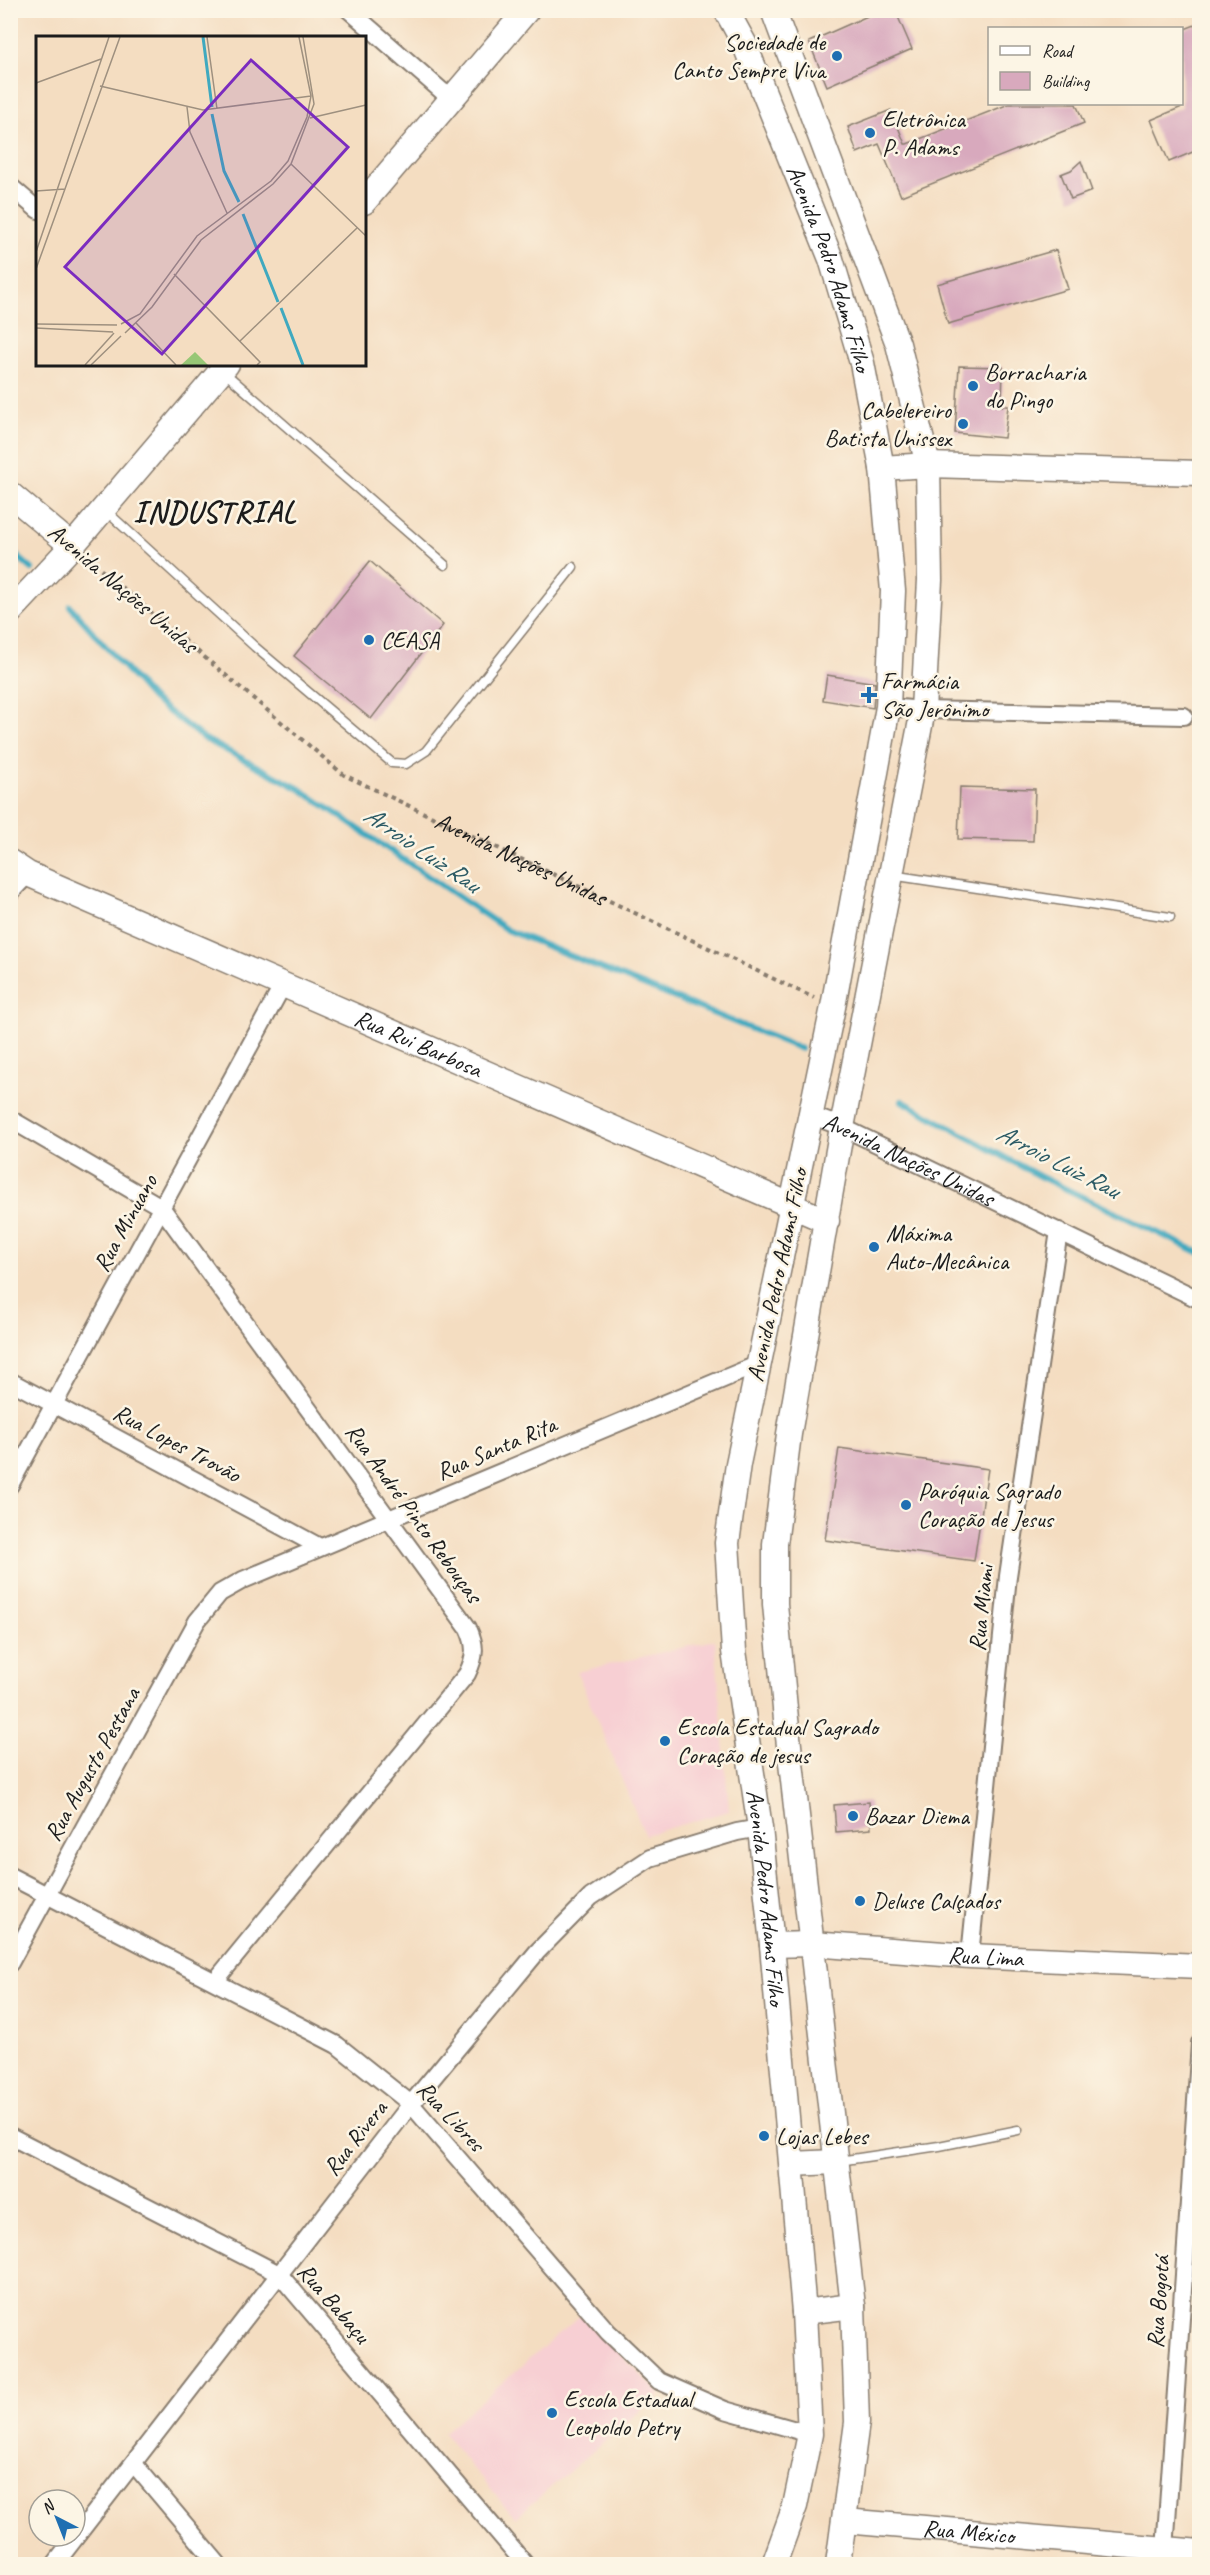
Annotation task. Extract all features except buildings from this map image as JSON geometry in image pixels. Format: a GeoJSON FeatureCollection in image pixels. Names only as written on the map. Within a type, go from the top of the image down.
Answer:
{"type":"FeatureCollection","features":[{"type":"Feature","properties":{"kind":"main road"},"geometry":{"type":"LineString","coordinates":[[366,200],[527,10]]}},
{"type":"Feature","properties":{"kind":"main road","name":"Avenida Pedro Adams Filho"},"geometry":{"type":"LineString","coordinates":[[726,10],[744,43],[831,259],[862,363],[882,468],[893,591],[888,707],[833,1007],[738,1464],[727,1543],[734,1650],[760,1828],[772,1945],[804,2312],[810,2434],[795,2506],[774,2565]]}},
{"type":"Feature","properties":{"kind":"main road"},"geometry":{"type":"LineString","coordinates":[[744,43],[778,13]]}},
{"type":"Feature","properties":{"kind":"main road","name":"Avenida Pedro Adams Filho"},"geometry":{"type":"LineString","coordinates":[[778,13],[898,344],[928,465],[930,580],[923,710],[842,1127],[789,1434],[775,1544],[775,1604],[835,2162],[853,2306],[857,2422],[838,2565]]}},
{"type":"Feature","properties":{"kind":"main road"},"geometry":{"type":"LineString","coordinates":[[10,612],[104,509],[221,366]]}},
{"type":"Feature","properties":{"kind":"main road"},"geometry":{"type":"LineString","coordinates":[[882,468],[928,465],[1200,472]]}},
{"type":"Feature","properties":{"kind":"main road","name":"Avenida Nações Unidas"},"geometry":{"type":"LineString","coordinates":[[10,494],[72,546]]}},
{"type":"Feature","properties":{"kind":"main road","name":"Rua Rui Barbosa"},"geometry":{"type":"LineString","coordinates":[[19,868],[827,1221]]}},
{"type":"Feature","properties":{"kind":"main road"},"geometry":{"type":"LineString","coordinates":[[847,931],[879,938]]}},
{"type":"Feature","properties":{"kind":"main road","name":"Rua Lima"},"geometry":{"type":"LineString","coordinates":[[772,1945],[812,1944],[970,1956],[1200,1966]]}},
{"type":"Feature","properties":{"kind":"main road"},"geometry":{"type":"LineString","coordinates":[[792,2164],[835,2162]]}},
{"type":"Feature","properties":{"kind":"main road"},"geometry":{"type":"LineString","coordinates":[[804,2312],[853,2306]]}},
{"type":"Feature","properties":{"kind":"main road","name":"Rua México"},"geometry":{"type":"LineString","coordinates":[[845,2521],[1165,2557],[1200,2552]]}},
{"type":"Feature","properties":{"kind":"street"},"geometry":{"type":"LineString","coordinates":[[349,10],[451,99]]}},
{"type":"Feature","properties":{"kind":"street"},"geometry":{"type":"LineString","coordinates":[[10,186],[36,208]]}},
{"type":"Feature","properties":{"kind":"street"},"geometry":{"type":"LineString","coordinates":[[888,707],[923,710],[1184,716]]}},
{"type":"Feature","properties":{"kind":"street"},"geometry":{"type":"LineString","coordinates":[[10,893],[19,868]]}},
{"type":"Feature","properties":{"kind":"street","name":"Rua Minuano"},"geometry":{"type":"LineString","coordinates":[[10,1485],[283,985]]}},
{"type":"Feature","properties":{"kind":"street","name":"Avenida Nações Unidas"},"geometry":{"type":"LineString","coordinates":[[810,1115],[842,1127],[1200,1300]]}},
{"type":"Feature","properties":{"kind":"street","name":"Rua André Pinto Rebouças"},"geometry":{"type":"LineString","coordinates":[[10,1119],[161,1207],[468,1628],[476,1648],[474,1661],[467,1674],[216,1980]]}},
{"type":"Feature","properties":{"kind":"street","name":"Rua Miami"},"geometry":{"type":"LineString","coordinates":[[970,1956],[1008,1576],[1059,1231]]}},
{"type":"Feature","properties":{"kind":"street","name":"Rua Santa Rita"},"geometry":{"type":"LineString","coordinates":[[220,1593],[243,1580],[320,1547],[759,1364]]}},
{"type":"Feature","properties":{"kind":"street","name":"Rua Lopes Trovão"},"geometry":{"type":"LineString","coordinates":[[10,1381],[320,1547]]}},
{"type":"Feature","properties":{"kind":"street","name":"Rua Augusto Pestana"},"geometry":{"type":"LineString","coordinates":[[10,1963],[197,1621],[220,1593]]}},
{"type":"Feature","properties":{"kind":"street","name":"Rua Rivera"},"geometry":{"type":"LineString","coordinates":[[55,2565],[411,2104],[537,1952],[591,1897],[650,1858],[737,1832],[760,1828]]}},
{"type":"Feature","properties":{"kind":"street","name":"Rua Libres"},"geometry":{"type":"LineString","coordinates":[[10,1876],[216,1980],[337,2045],[411,2104],[608,2332],[659,2381],[725,2410],[810,2434]]}},
{"type":"Feature","properties":{"kind":"street","name":"Rua Bogotá"},"geometry":{"type":"LineString","coordinates":[[1165,2557],[1200,2043]]}},
{"type":"Feature","properties":{"kind":"street","name":"Rua Babaçu"},"geometry":{"type":"LineString","coordinates":[[10,2136],[279,2274],[525,2565]]}},
{"type":"Feature","properties":{"kind":"street"},"geometry":{"type":"LineString","coordinates":[[134,2464],[218,2565]]}},
{"type":"Feature","properties":{"kind":"lane"},"geometry":{"type":"LineString","coordinates":[[221,366],[445,566]]}},
{"type":"Feature","properties":{"kind":"lane"},"geometry":{"type":"LineString","coordinates":[[104,509],[255,647],[392,763],[406,764],[426,751],[573,567]]}},
{"type":"Feature","properties":{"kind":"lane"},"geometry":{"type":"LineString","coordinates":[[891,875],[1170,917]]}},
{"type":"Feature","properties":{"kind":"lane"},"geometry":{"type":"LineString","coordinates":[[835,2162],[939,2146],[1018,2130]]}},
{"type":"Feature","properties":{"kind":"path","name":"Avenida Nações Unidas"},"geometry":{"type":"LineString","coordinates":[[72,546],[344,775],[833,1007]]}},
{"type":"Feature","properties":{"kind":"shaded area","name":"Escola Estadual Sagrado Coração de jesus"},"geometry":{"type":"Polygon","coordinates":[[[715,1640],[729,1811],[645,1835],[577,1672],[715,1640]]]}},
{"type":"Feature","properties":{"kind":"shaded area","name":"Escola Estadual Leopoldo Petry"},"geometry":{"type":"Polygon","coordinates":[[[581,2315],[660,2394],[515,2518],[443,2433],[581,2315]]]}},
{"type":"Feature","properties":{"kind":"waterway","name":"Arroio Luiz Rau"},"geometry":{"type":"LineString","coordinates":[[10,550],[32,569]]}},
{"type":"Feature","properties":{"kind":"waterway","name":"Arroio Luiz Rau"},"geometry":{"type":"LineString","coordinates":[[70,606],[152,699],[203,738],[300,789],[507,930],[801,1049]]}},
{"type":"Feature","properties":{"kind":"waterway","name":"Arroio Luiz Rau"},"geometry":{"type":"LineString","coordinates":[[902,1101],[1039,1176],[1200,1253]]}},
{"type":"Feature","properties":{"kind":"place","name":"Sociedade de Canto Sempre Viva"},"geometry":{"type":"Point","coordinates":[837,56]}},
{"type":"Feature","properties":{"kind":"place","name":"Eletrônica P. Adams"},"geometry":{"type":"Point","coordinates":[870,133]}},
{"type":"Feature","properties":{"kind":"place","name":"Borracharia do Pingo"},"geometry":{"type":"Point","coordinates":[973,386]}},
{"type":"Feature","properties":{"kind":"place","name":"Cabelereiro Batista Unissex"},"geometry":{"type":"Point","coordinates":[963,424]}},
{"type":"Feature","properties":{"kind":"place","name":"CEASA"},"geometry":{"type":"Point","coordinates":[369,640]}},
{"type":"Feature","properties":{"kind":"place","name":"Farmácia São Jerônimo"},"geometry":{"type":"Point","coordinates":[869,695]}},
{"type":"Feature","properties":{"kind":"place","name":"Máxima Auto-Mecânica"},"geometry":{"type":"Point","coordinates":[874,1247]}},
{"type":"Feature","properties":{"kind":"place","name":"Paróquia Sagrado Coração de Jesus"},"geometry":{"type":"Point","coordinates":[906,1505]}},
{"type":"Feature","properties":{"kind":"place","name":"Escola Estadual Sagrado Coração de jesus"},"geometry":{"type":"Point","coordinates":[665,1741]}},
{"type":"Feature","properties":{"kind":"place","name":"Bazar Diema"},"geometry":{"type":"Point","coordinates":[853,1816]}},
{"type":"Feature","properties":{"kind":"place","name":"Deluse Calçados"},"geometry":{"type":"Point","coordinates":[860,1901]}},
{"type":"Feature","properties":{"kind":"place","name":"Lojas Lebes"},"geometry":{"type":"Point","coordinates":[764,2136]}},
{"type":"Feature","properties":{"kind":"place","name":"Escola Estadual Leopoldo Petry"},"geometry":{"type":"Point","coordinates":[552,2413]}},
{"type":"Feature","properties":{"kind":"district","name":"INDUSTRIAL"},"geometry":{"type":"Point","coordinates":[215,512]}}]}
